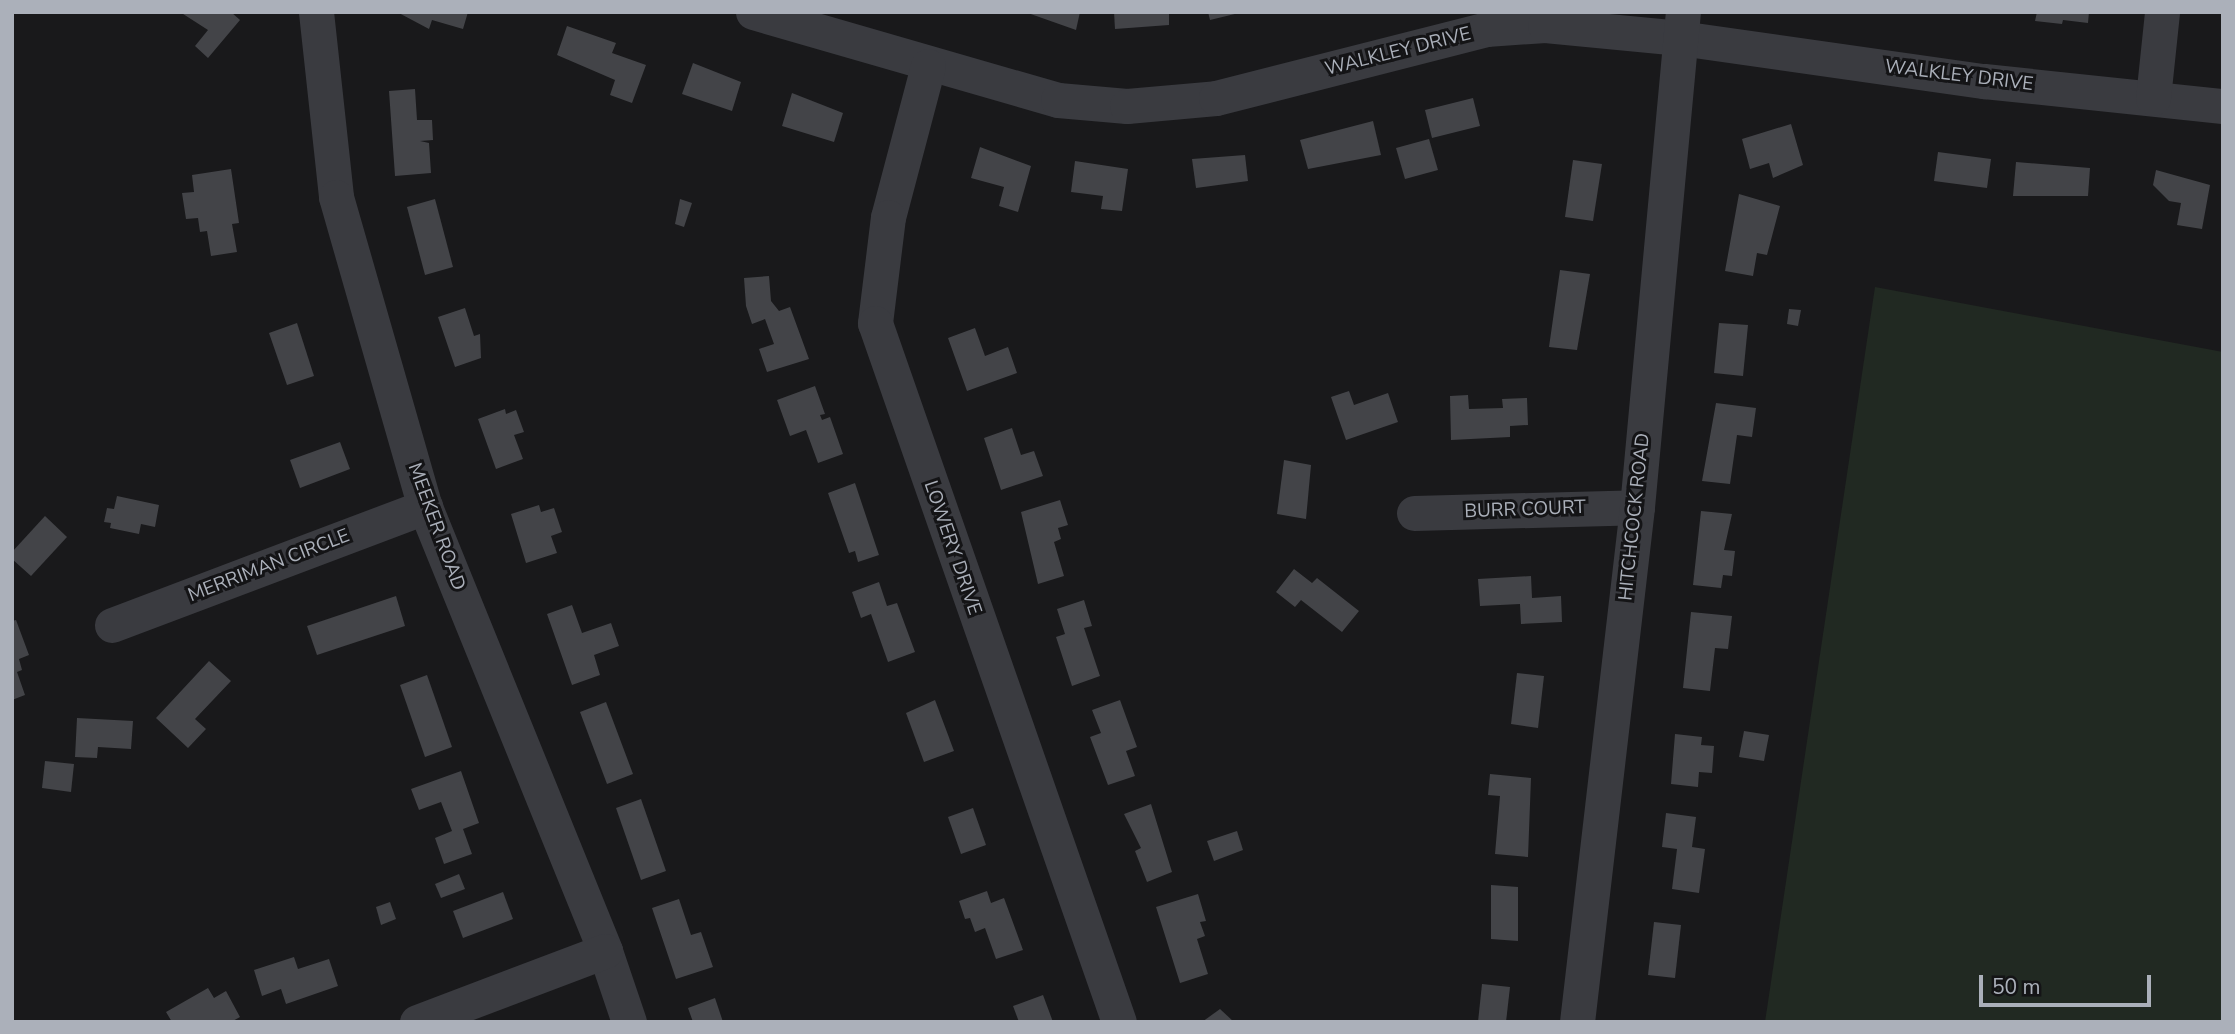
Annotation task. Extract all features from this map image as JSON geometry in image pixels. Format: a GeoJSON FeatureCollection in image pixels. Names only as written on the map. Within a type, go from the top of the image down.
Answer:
{"type":"FeatureCollection","features":[{"type":"Feature","properties":{"kind":"street","name":"MEEKER ROAD"},"geometry":{"type":"LineString","coordinates":[[316,12],[336,197],[425,507],[605,951],[629,1022]]}},
{"type":"Feature","properties":{"kind":"street","name":"WALKLEY DRIVE"},"geometry":{"type":"LineString","coordinates":[[753,12],[928,65],[1058,100],[1127,106],[1216,98],[1486,29],[1545,25],[1682,25],[1984,81],[2223,106]]}},
{"type":"Feature","properties":{"kind":"street"},"geometry":{"type":"LineString","coordinates":[[2153,98],[2162,12]]}},
{"type":"Feature","properties":{"kind":"street","name":"HITCHCOCK ROAD"},"geometry":{"type":"LineString","coordinates":[[1577,1022],[1637,507],[1682,25]]}},
{"type":"Feature","properties":{"kind":"street","name":"LOWERY DRIVE"},"geometry":{"type":"LineString","coordinates":[[928,65],[888,217],[876,282],[874,323],[1119,1022]]}},
{"type":"Feature","properties":{"kind":"street","name":"MERRIMAN CIRCLE"},"geometry":{"type":"LineString","coordinates":[[112,625],[425,507]]}},
{"type":"Feature","properties":{"kind":"street","name":"BURR COURT"},"geometry":{"type":"LineString","coordinates":[[1414,513],[1637,507]]}},
{"type":"Feature","properties":{"kind":"street"},"geometry":{"type":"LineString","coordinates":[[417,1022],[605,951]]}},
{"type":"Feature","properties":{"kind":"shaded area"},"geometry":{"type":"Polygon","coordinates":[[[1875,287],[2223,352],[2223,1022],[1765,1022],[1875,287]]]}},
{"type":"Feature","properties":{"kind":"building"},"geometry":{"type":"Polygon","coordinates":[[[180,12],[231,12],[240,20],[208,58],[195,46],[208,30],[180,12]]]}},
{"type":"Feature","properties":{"kind":"building"},"geometry":{"type":"Polygon","coordinates":[[[397,12],[468,12],[463,29],[432,20],[429,29],[397,12]]]}},
{"type":"Feature","properties":{"kind":"building"},"geometry":{"type":"Polygon","coordinates":[[[1025,12],[1080,12],[1076,30],[1025,12]]]}},
{"type":"Feature","properties":{"kind":"building"},"geometry":{"type":"Polygon","coordinates":[[[1114,12],[1169,12],[1169,25],[1115,29],[1114,12]]]}},
{"type":"Feature","properties":{"kind":"building"},"geometry":{"type":"Polygon","coordinates":[[[1208,12],[1239,12],[1239,13],[1210,20],[1208,12]]]}},
{"type":"Feature","properties":{"kind":"building"},"geometry":{"type":"Polygon","coordinates":[[[2037,12],[2089,12],[2088,23],[2035,21],[2037,12]]]}},
{"type":"Feature","properties":{"kind":"building"},"geometry":{"type":"Polygon","coordinates":[[[567,26],[616,43],[612,53],[646,65],[632,103],[610,95],[615,80],[557,55],[567,26]]]}},
{"type":"Feature","properties":{"kind":"building"},"geometry":{"type":"Polygon","coordinates":[[[693,63],[741,82],[732,111],[682,94],[693,63]]]}},
{"type":"Feature","properties":{"kind":"building"},"geometry":{"type":"Polygon","coordinates":[[[415,89],[417,120],[432,120],[433,140],[420,141],[429,143],[431,173],[395,176],[389,91],[415,89]]]}},
{"type":"Feature","properties":{"kind":"building"},"geometry":{"type":"Polygon","coordinates":[[[792,93],[843,113],[834,142],[782,126],[792,93]]]}},
{"type":"Feature","properties":{"kind":"building"},"geometry":{"type":"Polygon","coordinates":[[[1473,98],[1480,126],[1432,138],[1425,110],[1473,98]]]}},
{"type":"Feature","properties":{"kind":"building"},"geometry":{"type":"Polygon","coordinates":[[[1373,121],[1381,155],[1308,169],[1300,140],[1373,121]]]}},
{"type":"Feature","properties":{"kind":"building"},"geometry":{"type":"Polygon","coordinates":[[[1791,124],[1803,165],[1773,178],[1769,163],[1750,169],[1742,139],[1791,124]]]}},
{"type":"Feature","properties":{"kind":"building"},"geometry":{"type":"Polygon","coordinates":[[[1429,139],[1438,170],[1405,179],[1396,148],[1429,139]]]}},
{"type":"Feature","properties":{"kind":"building"},"geometry":{"type":"Polygon","coordinates":[[[980,147],[1031,166],[1018,212],[999,206],[1004,187],[971,178],[980,147]]]}},
{"type":"Feature","properties":{"kind":"building"},"geometry":{"type":"Polygon","coordinates":[[[1938,152],[1991,159],[1987,188],[1934,181],[1938,152]]]}},
{"type":"Feature","properties":{"kind":"building"},"geometry":{"type":"Polygon","coordinates":[[[1245,155],[1248,181],[1196,188],[1192,159],[1245,155]]]}},
{"type":"Feature","properties":{"kind":"building"},"geometry":{"type":"Polygon","coordinates":[[[1573,160],[1602,164],[1593,221],[1565,217],[1573,160]]]}},
{"type":"Feature","properties":{"kind":"building"},"geometry":{"type":"Polygon","coordinates":[[[1075,161],[1128,169],[1122,211],[1101,209],[1103,196],[1071,192],[1075,161]]]}},
{"type":"Feature","properties":{"kind":"building"},"geometry":{"type":"Polygon","coordinates":[[[2016,162],[2090,168],[2088,196],[2013,196],[2016,162]]]}},
{"type":"Feature","properties":{"kind":"building"},"geometry":{"type":"Polygon","coordinates":[[[231,169],[239,223],[232,224],[237,252],[211,256],[207,231],[200,232],[198,218],[186,219],[182,193],[194,192],[192,175],[231,169]]]}},
{"type":"Feature","properties":{"kind":"building"},"geometry":{"type":"Polygon","coordinates":[[[2156,170],[2210,185],[2202,229],[2177,225],[2181,203],[2169,201],[2153,185],[2156,170]]]}},
{"type":"Feature","properties":{"kind":"building"},"geometry":{"type":"Polygon","coordinates":[[[1739,194],[1780,206],[1767,255],[1757,253],[1753,276],[1725,271],[1739,194]]]}},
{"type":"Feature","properties":{"kind":"building"},"geometry":{"type":"Polygon","coordinates":[[[435,199],[453,267],[425,275],[407,207],[435,199]]]}},
{"type":"Feature","properties":{"kind":"building"},"geometry":{"type":"Polygon","coordinates":[[[680,199],[692,203],[684,227],[675,224],[680,199]]]}},
{"type":"Feature","properties":{"kind":"building"},"geometry":{"type":"Polygon","coordinates":[[[1560,270],[1590,274],[1577,350],[1549,347],[1560,270]]]}},
{"type":"Feature","properties":{"kind":"building"},"geometry":{"type":"Polygon","coordinates":[[[769,276],[771,301],[779,311],[790,307],[809,359],[767,372],[759,349],[774,344],[765,319],[752,324],[746,306],[744,278],[769,276]]]}},
{"type":"Feature","properties":{"kind":"building"},"geometry":{"type":"Polygon","coordinates":[[[465,308],[474,336],[480,334],[481,358],[455,367],[438,317],[465,308]]]}},
{"type":"Feature","properties":{"kind":"building"},"geometry":{"type":"Polygon","coordinates":[[[1789,309],[1801,310],[1798,326],[1787,324],[1789,309]]]}},
{"type":"Feature","properties":{"kind":"building"},"geometry":{"type":"Polygon","coordinates":[[[297,323],[314,376],[287,385],[269,333],[297,323]]]}},
{"type":"Feature","properties":{"kind":"building"},"geometry":{"type":"Polygon","coordinates":[[[1719,323],[1748,325],[1743,376],[1714,373],[1719,323]]]}},
{"type":"Feature","properties":{"kind":"building"},"geometry":{"type":"Polygon","coordinates":[[[975,328],[985,356],[1008,347],[1017,373],[967,391],[948,338],[975,328]]]}},
{"type":"Feature","properties":{"kind":"building"},"geometry":{"type":"Polygon","coordinates":[[[815,386],[825,414],[820,415],[822,420],[830,417],[843,454],[818,463],[806,430],[790,436],[777,400],[815,386]]]}},
{"type":"Feature","properties":{"kind":"building"},"geometry":{"type":"Polygon","coordinates":[[[1349,391],[1354,405],[1388,393],[1398,422],[1346,440],[1331,397],[1349,391]]]}},
{"type":"Feature","properties":{"kind":"building"},"geometry":{"type":"Polygon","coordinates":[[[1468,395],[1469,409],[1503,408],[1502,399],[1527,398],[1528,425],[1510,426],[1510,437],[1451,440],[1450,396],[1468,395]]]}},
{"type":"Feature","properties":{"kind":"building"},"geometry":{"type":"Polygon","coordinates":[[[1716,403],[1756,408],[1752,437],[1737,435],[1730,484],[1702,481],[1716,403]]]}},
{"type":"Feature","properties":{"kind":"building"},"geometry":{"type":"Polygon","coordinates":[[[505,409],[506,414],[516,410],[524,432],[514,435],[523,459],[496,469],[478,419],[505,409]]]}},
{"type":"Feature","properties":{"kind":"building"},"geometry":{"type":"Polygon","coordinates":[[[1012,428],[1021,455],[1034,451],[1043,476],[1001,490],[984,438],[1012,428]]]}},
{"type":"Feature","properties":{"kind":"building"},"geometry":{"type":"Polygon","coordinates":[[[340,442],[350,469],[300,488],[290,460],[340,442]]]}},
{"type":"Feature","properties":{"kind":"building"},"geometry":{"type":"Polygon","coordinates":[[[1284,460],[1311,465],[1306,519],[1277,514],[1284,460]]]}},
{"type":"Feature","properties":{"kind":"building"},"geometry":{"type":"Polygon","coordinates":[[[855,483],[879,555],[858,562],[855,551],[849,553],[828,493],[855,483]]]}},
{"type":"Feature","properties":{"kind":"building"},"geometry":{"type":"Polygon","coordinates":[[[117,496],[159,505],[155,527],[141,524],[139,534],[110,528],[111,523],[104,522],[107,508],[114,509],[117,496]]]}},
{"type":"Feature","properties":{"kind":"building"},"geometry":{"type":"Polygon","coordinates":[[[1060,500],[1068,525],[1058,528],[1061,539],[1054,542],[1064,576],[1038,584],[1021,512],[1060,500]]]}},
{"type":"Feature","properties":{"kind":"building"},"geometry":{"type":"Polygon","coordinates":[[[539,505],[541,512],[554,508],[562,532],[551,536],[557,553],[526,563],[511,514],[539,505]]]}},
{"type":"Feature","properties":{"kind":"building"},"geometry":{"type":"Polygon","coordinates":[[[1701,511],[1732,514],[1724,550],[1735,551],[1732,576],[1723,575],[1721,588],[1693,585],[1701,511]]]}},
{"type":"Feature","properties":{"kind":"building"},"geometry":{"type":"Polygon","coordinates":[[[45,516],[67,537],[31,576],[12,559],[12,552],[45,516]]]}},
{"type":"Feature","properties":{"kind":"building"},"geometry":{"type":"Polygon","coordinates":[[[1294,569],[1312,583],[1317,578],[1359,611],[1342,632],[1301,600],[1295,607],[1276,592],[1294,569]]]}},
{"type":"Feature","properties":{"kind":"building"},"geometry":{"type":"Polygon","coordinates":[[[1531,576],[1532,598],[1561,596],[1562,622],[1521,624],[1520,604],[1480,606],[1478,579],[1531,576]]]}},
{"type":"Feature","properties":{"kind":"building"},"geometry":{"type":"Polygon","coordinates":[[[879,582],[887,606],[897,603],[915,652],[888,662],[871,614],[861,618],[852,592],[879,582]]]}},
{"type":"Feature","properties":{"kind":"building"},"geometry":{"type":"Polygon","coordinates":[[[396,596],[405,626],[317,655],[307,626],[396,596]]]}},
{"type":"Feature","properties":{"kind":"building"},"geometry":{"type":"Polygon","coordinates":[[[1084,600],[1092,626],[1084,628],[1100,676],[1072,686],[1056,637],[1065,634],[1057,609],[1084,600]]]}},
{"type":"Feature","properties":{"kind":"building"},"geometry":{"type":"Polygon","coordinates":[[[572,605],[582,633],[611,623],[619,646],[594,655],[600,675],[572,685],[547,614],[572,605]]]}},
{"type":"Feature","properties":{"kind":"building"},"geometry":{"type":"Polygon","coordinates":[[[1691,612],[1732,616],[1728,649],[1715,648],[1710,691],[1683,688],[1691,612]]]}},
{"type":"Feature","properties":{"kind":"building"},"geometry":{"type":"Polygon","coordinates":[[[16,620],[29,655],[19,659],[22,670],[17,672],[25,695],[12,700],[12,621],[16,620]]]}},
{"type":"Feature","properties":{"kind":"building"},"geometry":{"type":"Polygon","coordinates":[[[209,661],[231,681],[195,719],[206,729],[188,748],[156,718],[209,661]]]}},
{"type":"Feature","properties":{"kind":"building"},"geometry":{"type":"Polygon","coordinates":[[[1517,673],[1544,676],[1538,728],[1511,724],[1517,673]]]}},
{"type":"Feature","properties":{"kind":"building"},"geometry":{"type":"Polygon","coordinates":[[[427,675],[452,747],[425,757],[400,685],[427,675]]]}},
{"type":"Feature","properties":{"kind":"building"},"geometry":{"type":"Polygon","coordinates":[[[935,700],[954,751],[924,762],[906,713],[935,700]]]}},
{"type":"Feature","properties":{"kind":"building"},"geometry":{"type":"Polygon","coordinates":[[[1120,700],[1137,747],[1126,751],[1135,776],[1108,785],[1090,737],[1101,733],[1092,710],[1120,700]]]}},
{"type":"Feature","properties":{"kind":"building"},"geometry":{"type":"Polygon","coordinates":[[[606,702],[633,774],[607,784],[580,712],[606,702]]]}},
{"type":"Feature","properties":{"kind":"building"},"geometry":{"type":"Polygon","coordinates":[[[77,718],[133,721],[131,749],[98,747],[97,758],[75,757],[77,718]]]}},
{"type":"Feature","properties":{"kind":"building"},"geometry":{"type":"Polygon","coordinates":[[[1744,731],[1769,735],[1764,761],[1739,757],[1744,731]]]}},
{"type":"Feature","properties":{"kind":"building"},"geometry":{"type":"Polygon","coordinates":[[[1675,734],[1702,737],[1701,745],[1714,746],[1712,773],[1699,772],[1698,787],[1671,784],[1675,734]]]}},
{"type":"Feature","properties":{"kind":"building"},"geometry":{"type":"Polygon","coordinates":[[[45,761],[74,764],[71,792],[42,788],[45,761]]]}},
{"type":"Feature","properties":{"kind":"building"},"geometry":{"type":"Polygon","coordinates":[[[461,771],[479,823],[463,829],[472,854],[444,864],[435,838],[452,831],[441,802],[419,810],[411,789],[461,771]]]}},
{"type":"Feature","properties":{"kind":"building"},"geometry":{"type":"Polygon","coordinates":[[[1490,774],[1531,778],[1528,857],[1495,854],[1500,796],[1488,795],[1490,774]]]}},
{"type":"Feature","properties":{"kind":"building"},"geometry":{"type":"Polygon","coordinates":[[[641,799],[666,871],[641,880],[616,808],[641,799]]]}},
{"type":"Feature","properties":{"kind":"building"},"geometry":{"type":"Polygon","coordinates":[[[1151,804],[1172,872],[1147,882],[1135,851],[1141,848],[1124,814],[1151,804]]]}},
{"type":"Feature","properties":{"kind":"building"},"geometry":{"type":"Polygon","coordinates":[[[973,808],[986,845],[961,854],[948,817],[973,808]]]}},
{"type":"Feature","properties":{"kind":"building"},"geometry":{"type":"Polygon","coordinates":[[[1666,813],[1696,817],[1692,847],[1705,849],[1699,893],[1672,889],[1677,849],[1662,847],[1666,813]]]}},
{"type":"Feature","properties":{"kind":"building"},"geometry":{"type":"Polygon","coordinates":[[[1237,831],[1243,850],[1214,861],[1207,841],[1237,831]]]}},
{"type":"Feature","properties":{"kind":"building"},"geometry":{"type":"Polygon","coordinates":[[[459,874],[465,889],[441,898],[435,884],[459,874]]]}},
{"type":"Feature","properties":{"kind":"building"},"geometry":{"type":"Polygon","coordinates":[[[1491,885],[1518,887],[1518,941],[1491,939],[1491,885]]]}},
{"type":"Feature","properties":{"kind":"building"},"geometry":{"type":"Polygon","coordinates":[[[987,891],[991,903],[1004,898],[1023,950],[996,959],[985,928],[975,932],[970,918],[965,919],[959,901],[987,891]]]}},
{"type":"Feature","properties":{"kind":"building"},"geometry":{"type":"Polygon","coordinates":[[[503,892],[513,919],[463,938],[453,911],[503,892]]]}},
{"type":"Feature","properties":{"kind":"building"},"geometry":{"type":"Polygon","coordinates":[[[1198,894],[1206,921],[1200,922],[1205,936],[1197,939],[1208,974],[1180,983],[1156,907],[1198,894]]]}},
{"type":"Feature","properties":{"kind":"building"},"geometry":{"type":"Polygon","coordinates":[[[679,899],[691,935],[701,932],[713,967],[676,979],[652,908],[679,899]]]}},
{"type":"Feature","properties":{"kind":"building"},"geometry":{"type":"Polygon","coordinates":[[[390,902],[396,919],[381,925],[376,907],[390,902]]]}},
{"type":"Feature","properties":{"kind":"building"},"geometry":{"type":"Polygon","coordinates":[[[1654,922],[1681,925],[1675,978],[1648,975],[1654,922]]]}},
{"type":"Feature","properties":{"kind":"building"},"geometry":{"type":"Polygon","coordinates":[[[294,957],[298,969],[329,959],[338,986],[286,1004],[281,989],[262,996],[254,970],[294,957]]]}},
{"type":"Feature","properties":{"kind":"building"},"geometry":{"type":"Polygon","coordinates":[[[1482,984],[1510,987],[1506,1022],[1478,1022],[1482,984]]]}},
{"type":"Feature","properties":{"kind":"building"},"geometry":{"type":"Polygon","coordinates":[[[208,988],[214,998],[226,991],[240,1017],[231,1022],[172,1022],[166,1012],[208,988]]]}},
{"type":"Feature","properties":{"kind":"building"},"geometry":{"type":"Polygon","coordinates":[[[1043,995],[1053,1022],[1019,1022],[1013,1006],[1043,995]]]}},
{"type":"Feature","properties":{"kind":"building"},"geometry":{"type":"Polygon","coordinates":[[[715,998],[723,1022],[693,1022],[688,1008],[715,998]]]}},
{"type":"Feature","properties":{"kind":"building"},"geometry":{"type":"Polygon","coordinates":[[[1220,1009],[1234,1022],[1202,1022],[1220,1009]]]}}]}
